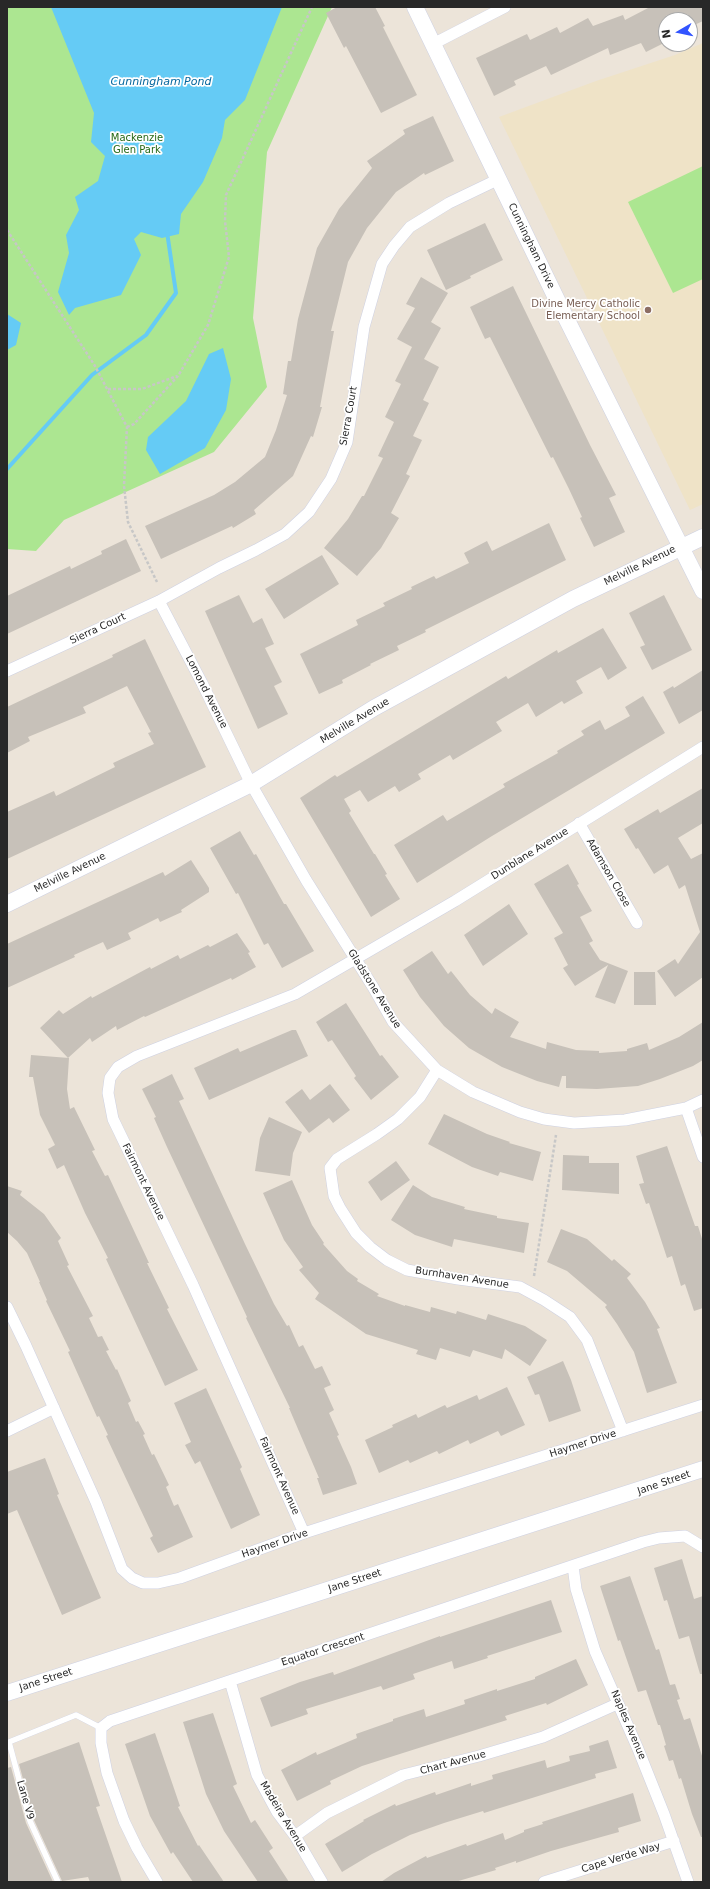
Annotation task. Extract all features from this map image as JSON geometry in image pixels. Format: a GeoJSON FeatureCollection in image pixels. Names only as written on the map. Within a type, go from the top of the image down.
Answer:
{"type":"FeatureCollection","features":[{"type":"Feature","properties":{"kind":"street","name":"Cunningham Drive"},"geometry":{"type":"LineString","coordinates":[[415,7],[562,309],[703,591]]}},
{"type":"Feature","properties":{"kind":"street"},"geometry":{"type":"LineString","coordinates":[[433,44],[505,7]]}},
{"type":"Feature","properties":{"kind":"street","name":"Sierra Court"},"geometry":{"type":"LineString","coordinates":[[7,671],[159,601],[285,534],[309,512],[331,479],[347,442],[364,327],[382,264],[394,246],[410,227],[449,203],[499,179]]}},
{"type":"Feature","properties":{"kind":"street","name":"Melville Avenue"},"geometry":{"type":"LineString","coordinates":[[7,904],[251,784],[388,701],[573,599],[703,537]]}},
{"type":"Feature","properties":{"kind":"street","name":"Lomond Avenue"},"geometry":{"type":"LineString","coordinates":[[159,601],[251,784]]}},
{"type":"Feature","properties":{"kind":"street","name":"Dunblane Avenue"},"geometry":{"type":"LineString","coordinates":[[355,958],[455,901],[579,823],[703,748]]}},
{"type":"Feature","properties":{"kind":"street","name":"Gladstone Avenue"},"geometry":{"type":"LineString","coordinates":[[251,784],[306,880],[393,1022],[437,1070],[473,1092],[520,1112],[544,1119],[574,1123],[625,1120],[686,1108],[703,1100]]}},
{"type":"Feature","properties":{"kind":"street","name":"Adamson Close"},"geometry":{"type":"LineString","coordinates":[[579,823],[637,923]]}},
{"type":"Feature","properties":{"kind":"street","name":"Fairmont Avenue"},"geometry":{"type":"LineString","coordinates":[[304,1534],[193,1285],[113,1119],[108,1093],[110,1078],[118,1067],[138,1056],[295,994],[355,958]]}},
{"type":"Feature","properties":{"kind":"street","name":"Burnhaven Avenue"},"geometry":{"type":"LineString","coordinates":[[437,1070],[420,1097],[398,1119],[377,1134],[337,1158],[330,1168],[334,1196],[340,1208],[356,1233],[370,1248],[387,1260],[407,1270],[458,1279],[520,1287],[544,1300],[570,1317],[587,1340],[623,1431]]}},
{"type":"Feature","properties":{"kind":"street"},"geometry":{"type":"LineString","coordinates":[[686,1108],[703,1157]]}},
{"type":"Feature","properties":{"kind":"street","name":"Haymer Drive"},"geometry":{"type":"LineString","coordinates":[[7,1307],[96,1502],[122,1569],[132,1578],[143,1583],[158,1583],[180,1578],[304,1534],[703,1405]]}},
{"type":"Feature","properties":{"kind":"street"},"geometry":{"type":"LineString","coordinates":[[7,1431],[54,1408]]}},
{"type":"Feature","properties":{"kind":"street","name":"Jane Street"},"geometry":{"type":"LineString","coordinates":[[7,1693],[703,1469]]}},
{"type":"Feature","properties":{"kind":"street","name":"Equator Crescent"},"geometry":{"type":"LineString","coordinates":[[101,1728],[110,1721],[136,1711],[659,1538],[686,1536],[703,1547]]}},
{"type":"Feature","properties":{"kind":"street","name":"Naples Avenue"},"geometry":{"type":"LineString","coordinates":[[573,1566],[576,1589],[593,1644],[638,1749],[674,1841],[688,1882]]}},
{"type":"Feature","properties":{"kind":"street","name":"Madeira Avenue"},"geometry":{"type":"LineString","coordinates":[[230,1681],[257,1775],[277,1812],[295,1836],[322,1882]]}},
{"type":"Feature","properties":{"kind":"street","name":"Chart Avenue"},"geometry":{"type":"LineString","coordinates":[[295,1836],[327,1813],[403,1776],[543,1737],[618,1704]]}},
{"type":"Feature","properties":{"kind":"street"},"geometry":{"type":"LineString","coordinates":[[101,1728],[101,1743],[107,1773],[124,1821],[137,1848],[157,1882]]}},
{"type":"Feature","properties":{"kind":"street","name":"Cape Verde Way"},"geometry":{"type":"LineString","coordinates":[[544,1882],[674,1841]]}},
{"type":"Feature","properties":{"kind":"lane","name":"Lane V9"},"geometry":{"type":"LineString","coordinates":[[58,1882],[30,1821],[9,1742],[76,1716],[101,1728]]}},
{"type":"Feature","properties":{"kind":"path"},"geometry":{"type":"LineString","coordinates":[[127,427],[134,424],[178,376],[208,325],[229,257],[225,221],[226,195],[312,7]]}},
{"type":"Feature","properties":{"kind":"path"},"geometry":{"type":"LineString","coordinates":[[7,230],[95,366],[127,427],[124,486],[128,522],[157,582]]}},
{"type":"Feature","properties":{"kind":"path"},"geometry":{"type":"LineString","coordinates":[[108,389],[142,389],[178,376]]}},
{"type":"Feature","properties":{"kind":"path"},"geometry":{"type":"LineString","coordinates":[[534,1276],[556,1135]]}},
{"type":"Feature","properties":{"kind":"shaded area","name":"Divine Mercy Catholic Elementary School"},"geometry":{"type":"Polygon","coordinates":[[[703,43],[703,504],[690,510],[499,117],[596,81],[682,52],[698,52],[698,45],[703,43]]]}},
{"type":"Feature","properties":{"kind":"green space","name":"Mackenzie Glen Park"},"geometry":{"type":"Polygon","coordinates":[[[7,7],[332,7],[267,152],[253,318],[267,387],[214,452],[64,520],[36,551],[7,549],[7,7]]]}},
{"type":"Feature","properties":{"kind":"green space"},"geometry":{"type":"Polygon","coordinates":[[[703,166],[703,279],[673,293],[628,202],[703,166]]]}},
{"type":"Feature","properties":{"kind":"water","name":"Cunningham Pond"},"geometry":{"type":"Polygon","coordinates":[[[51,7],[282,7],[245,100],[225,120],[222,138],[203,182],[181,214],[179,234],[162,238],[141,232],[134,239],[141,255],[121,295],[75,308],[69,315],[58,292],[69,253],[66,235],[79,210],[75,197],[98,181],[105,156],[91,142],[94,113],[51,7]]]}},
{"type":"Feature","properties":{"kind":"water"},"geometry":{"type":"Polygon","coordinates":[[[7,314],[21,323],[16,345],[7,350],[7,314]]]}},
{"type":"Feature","properties":{"kind":"water"},"geometry":{"type":"Polygon","coordinates":[[[223,348],[231,379],[226,410],[205,448],[160,474],[146,450],[148,437],[186,401],[209,354],[223,348]]]}},
{"type":"Feature","properties":{"kind":"building"},"geometry":{"type":"Polygon","coordinates":[[[337,7],[375,7],[385,26],[383,27],[417,95],[381,113],[346,46],[344,48],[326,13],[337,7]]]}},
{"type":"Feature","properties":{"kind":"building"},"geometry":{"type":"Polygon","coordinates":[[[650,7],[703,7],[703,21],[698,23],[698,12],[658,12],[658,46],[646,52],[641,43],[610,55],[608,48],[551,75],[546,66],[514,81],[516,85],[494,96],[476,58],[527,34],[530,40],[557,27],[560,33],[588,18],[593,26],[623,15],[625,20],[650,7]]]}},
{"type":"Feature","properties":{"kind":"building"},"geometry":{"type":"Polygon","coordinates":[[[433,116],[454,161],[425,175],[424,173],[396,192],[367,228],[348,262],[331,331],[334,331],[320,407],[322,407],[313,437],[311,436],[293,476],[254,510],[256,514],[233,528],[232,526],[161,559],[145,526],[214,495],[235,482],[265,457],[276,430],[287,395],[283,394],[288,361],[291,361],[298,319],[317,248],[339,209],[372,168],[367,161],[405,134],[403,130],[433,116]]]}},
{"type":"Feature","properties":{"kind":"building"},"geometry":{"type":"Polygon","coordinates":[[[485,223],[503,260],[470,276],[471,278],[446,290],[427,250],[485,223]]]}},
{"type":"Feature","properties":{"kind":"building"},"geometry":{"type":"Polygon","coordinates":[[[421,277],[448,293],[431,322],[441,328],[424,359],[439,367],[423,400],[429,403],[413,436],[422,440],[406,474],[410,476],[391,513],[399,518],[381,548],[357,576],[324,548],[348,519],[362,496],[364,496],[383,458],[378,456],[394,422],[385,417],[401,384],[395,381],[412,347],[397,339],[415,308],[406,304],[421,277]]]}},
{"type":"Feature","properties":{"kind":"building"},"geometry":{"type":"Polygon","coordinates":[[[513,286],[590,445],[616,495],[609,498],[625,532],[594,547],[580,518],[582,517],[553,457],[551,458],[490,337],[485,339],[470,307],[513,286]]]}},
{"type":"Feature","properties":{"kind":"building"},"geometry":{"type":"Polygon","coordinates":[[[549,523],[566,560],[425,630],[426,632],[397,646],[399,650],[342,680],[343,683],[319,694],[300,654],[358,625],[356,620],[385,606],[383,603],[412,589],[411,587],[434,576],[436,579],[469,563],[464,553],[487,541],[492,551],[549,523]]]}},
{"type":"Feature","properties":{"kind":"building"},"geometry":{"type":"Polygon","coordinates":[[[126,539],[141,571],[7,634],[7,596],[70,566],[71,569],[102,554],[101,551],[126,539]]]}},
{"type":"Feature","properties":{"kind":"building"},"geometry":{"type":"Polygon","coordinates":[[[322,555],[339,584],[284,619],[265,589],[322,555]]]}},
{"type":"Feature","properties":{"kind":"building"},"geometry":{"type":"Polygon","coordinates":[[[239,595],[253,623],[262,618],[274,644],[265,648],[282,682],[274,686],[288,714],[258,729],[205,611],[239,595]]]}},
{"type":"Feature","properties":{"kind":"building"},"geometry":{"type":"Polygon","coordinates":[[[664,595],[692,650],[652,670],[640,647],[645,645],[629,613],[664,595]]]}},
{"type":"Feature","properties":{"kind":"building"},"geometry":{"type":"Polygon","coordinates":[[[603,628],[627,668],[608,680],[601,667],[576,681],[583,693],[564,704],[562,701],[536,717],[528,703],[496,722],[502,731],[453,760],[450,755],[418,774],[421,779],[399,792],[395,786],[368,802],[360,790],[344,799],[351,811],[349,813],[387,874],[385,875],[400,899],[371,917],[300,798],[335,775],[337,777],[506,676],[508,679],[557,650],[558,653],[603,628]]]}},
{"type":"Feature","properties":{"kind":"building"},"geometry":{"type":"Polygon","coordinates":[[[145,639],[206,767],[7,859],[7,812],[54,791],[56,796],[115,767],[113,763],[154,744],[148,733],[151,732],[127,686],[83,707],[86,713],[28,737],[30,741],[7,753],[7,707],[113,657],[112,655],[145,639]]]}},
{"type":"Feature","properties":{"kind":"building"},"geometry":{"type":"Polygon","coordinates":[[[703,670],[703,710],[679,724],[663,692],[673,686],[674,688],[703,670]]]}},
{"type":"Feature","properties":{"kind":"building"},"geometry":{"type":"Polygon","coordinates":[[[643,696],[665,733],[492,836],[417,883],[394,845],[443,815],[447,821],[505,787],[503,784],[558,753],[557,751],[584,735],[581,731],[600,720],[605,730],[630,716],[625,707],[643,696]]]}},
{"type":"Feature","properties":{"kind":"building"},"geometry":{"type":"Polygon","coordinates":[[[703,788],[703,823],[678,838],[691,859],[703,853],[703,977],[675,997],[657,971],[675,959],[678,964],[700,932],[685,885],[679,889],[668,865],[654,874],[624,829],[658,809],[660,813],[703,788]]]}},
{"type":"Feature","properties":{"kind":"building"},"geometry":{"type":"Polygon","coordinates":[[[240,831],[254,855],[256,854],[284,904],[286,904],[314,951],[282,968],[268,943],[264,945],[238,893],[236,894],[210,848],[240,831]]]}},
{"type":"Feature","properties":{"kind":"building"},"geometry":{"type":"Polygon","coordinates":[[[191,860],[209,888],[209,892],[181,910],[182,912],[160,922],[158,918],[128,933],[131,939],[107,950],[103,942],[74,955],[75,957],[7,988],[7,944],[163,872],[165,876],[191,860]]]}},
{"type":"Feature","properties":{"kind":"building"},"geometry":{"type":"Polygon","coordinates":[[[568,864],[579,884],[577,885],[592,911],[580,917],[593,941],[589,943],[600,960],[628,971],[615,1004],[595,997],[608,965],[575,986],[563,968],[568,965],[554,938],[563,933],[534,884],[568,864]]]}},
{"type":"Feature","properties":{"kind":"building"},"geometry":{"type":"Polygon","coordinates":[[[509,904],[528,934],[483,966],[464,935],[509,904]]]}},
{"type":"Feature","properties":{"kind":"building"},"geometry":{"type":"Polygon","coordinates":[[[237,933],[250,952],[248,953],[256,967],[232,980],[231,978],[145,1017],[144,1016],[117,1030],[116,1026],[92,1042],[90,1038],[68,1058],[40,1028],[59,1010],[63,1014],[91,996],[92,998],[150,967],[151,969],[178,955],[180,959],[208,945],[210,947],[237,933]]]}},
{"type":"Feature","properties":{"kind":"building"},"geometry":{"type":"Polygon","coordinates":[[[432,951],[448,974],[451,971],[470,995],[492,1014],[495,1008],[519,1022],[510,1037],[546,1049],[547,1042],[576,1050],[599,1051],[599,1053],[627,1051],[627,1049],[647,1043],[649,1050],[679,1037],[703,1022],[703,1060],[693,1066],[638,1086],[597,1089],[566,1088],[566,1076],[562,1076],[559,1087],[537,1081],[502,1067],[469,1048],[444,1026],[420,997],[403,970],[432,951]]]}},
{"type":"Feature","properties":{"kind":"building"},"geometry":{"type":"Polygon","coordinates":[[[634,972],[655,972],[656,1005],[634,1005],[634,972]]]}},
{"type":"Feature","properties":{"kind":"building"},"geometry":{"type":"Polygon","coordinates":[[[346,1003],[380,1056],[382,1055],[399,1077],[371,1100],[354,1078],[356,1076],[332,1040],[328,1042],[316,1022],[346,1003]]]}},
{"type":"Feature","properties":{"kind":"building"},"geometry":{"type":"Polygon","coordinates":[[[292,1030],[296,1030],[308,1056],[209,1100],[194,1068],[238,1048],[240,1052],[292,1030]]]}},
{"type":"Feature","properties":{"kind":"building"},"geometry":{"type":"Polygon","coordinates":[[[31,1055],[69,1058],[67,1089],[70,1109],[74,1107],[95,1150],[92,1151],[105,1176],[108,1175],[149,1263],[147,1263],[169,1308],[167,1309],[198,1370],[165,1386],[106,1259],[108,1258],[85,1213],[64,1165],[57,1169],[48,1149],[55,1145],[40,1115],[33,1077],[29,1077],[31,1055]]]}},
{"type":"Feature","properties":{"kind":"building"},"geometry":{"type":"Polygon","coordinates":[[[172,1074],[184,1099],[179,1101],[274,1304],[287,1326],[289,1325],[299,1347],[303,1345],[315,1369],[322,1366],[331,1385],[324,1388],[334,1410],[329,1413],[339,1435],[337,1436],[357,1484],[323,1495],[317,1478],[319,1478],[290,1408],[246,1318],[247,1317],[167,1147],[154,1118],[156,1117],[142,1089],[172,1074]]]}},
{"type":"Feature","properties":{"kind":"building"},"geometry":{"type":"Polygon","coordinates":[[[330,1084],[350,1110],[333,1123],[329,1118],[309,1133],[285,1102],[302,1089],[310,1100],[330,1084]]]}},
{"type":"Feature","properties":{"kind":"building"},"geometry":{"type":"Polygon","coordinates":[[[444,1114],[487,1134],[510,1142],[509,1143],[541,1152],[533,1181],[500,1172],[498,1176],[472,1167],[428,1144],[444,1114]]]}},
{"type":"Feature","properties":{"kind":"building"},"geometry":{"type":"Polygon","coordinates":[[[269,1117],[302,1132],[293,1153],[290,1176],[255,1171],[260,1138],[269,1117]]]}},
{"type":"Feature","properties":{"kind":"building"},"geometry":{"type":"Polygon","coordinates":[[[667,1146],[695,1226],[698,1226],[703,1242],[703,1308],[694,1311],[685,1284],[681,1286],[672,1256],[667,1258],[649,1203],[646,1204],[639,1184],[644,1183],[636,1156],[667,1146]]]}},
{"type":"Feature","properties":{"kind":"building"},"geometry":{"type":"Polygon","coordinates":[[[563,1155],[589,1156],[589,1163],[619,1163],[619,1194],[562,1190],[563,1155]]]}},
{"type":"Feature","properties":{"kind":"building"},"geometry":{"type":"Polygon","coordinates":[[[396,1161],[410,1180],[381,1201],[368,1182],[396,1161]]]}},
{"type":"Feature","properties":{"kind":"building"},"geometry":{"type":"Polygon","coordinates":[[[292,1180],[312,1225],[324,1243],[323,1244],[347,1271],[358,1279],[357,1281],[379,1294],[377,1296],[405,1306],[430,1312],[431,1307],[456,1314],[457,1311],[486,1320],[488,1314],[525,1326],[547,1340],[530,1366],[505,1349],[502,1359],[473,1350],[470,1357],[440,1348],[436,1360],[416,1354],[418,1350],[366,1334],[315,1299],[319,1293],[299,1270],[303,1267],[284,1240],[263,1193],[292,1180]]]}},
{"type":"Feature","properties":{"kind":"building"},"geometry":{"type":"Polygon","coordinates":[[[413,1185],[432,1197],[465,1207],[464,1209],[497,1216],[497,1218],[529,1223],[524,1253],[454,1239],[452,1247],[415,1235],[391,1220],[413,1185]]]}},
{"type":"Feature","properties":{"kind":"building"},"geometry":{"type":"Polygon","coordinates":[[[7,1186],[22,1191],[20,1195],[44,1214],[61,1238],[58,1241],[69,1265],[67,1266],[93,1316],[89,1318],[98,1337],[102,1336],[109,1350],[106,1351],[116,1370],[117,1369],[131,1401],[128,1403],[136,1422],[138,1421],[145,1434],[143,1435],[152,1455],[154,1454],[169,1485],[166,1487],[174,1506],[178,1504],[193,1537],[158,1553],[150,1538],[153,1536],[106,1436],[108,1435],[99,1416],[97,1417],[68,1352],[70,1351],[46,1301],[47,1300],[40,1282],[27,1253],[7,1232],[7,1186]]]}},
{"type":"Feature","properties":{"kind":"building"},"geometry":{"type":"Polygon","coordinates":[[[561,1229],[587,1239],[612,1261],[614,1259],[631,1274],[627,1278],[645,1302],[660,1328],[657,1329],[677,1383],[647,1393],[634,1352],[605,1307],[607,1305],[567,1271],[547,1262],[561,1229]]]}},
{"type":"Feature","properties":{"kind":"building"},"geometry":{"type":"Polygon","coordinates":[[[563,1361],[581,1411],[549,1422],[539,1394],[535,1395],[527,1377],[563,1361]]]}},
{"type":"Feature","properties":{"kind":"building"},"geometry":{"type":"Polygon","coordinates":[[[507,1387],[525,1425],[501,1436],[498,1431],[470,1444],[468,1440],[439,1454],[437,1451],[410,1463],[408,1460],[379,1473],[365,1440],[416,1414],[418,1418],[445,1405],[447,1408],[477,1395],[479,1400],[507,1387]]]}},
{"type":"Feature","properties":{"kind":"building"},"geometry":{"type":"Polygon","coordinates":[[[206,1388],[242,1467],[240,1469],[260,1515],[231,1529],[200,1461],[195,1464],[185,1445],[191,1442],[174,1403],[206,1388]]]}},
{"type":"Feature","properties":{"kind":"building"},"geometry":{"type":"Polygon","coordinates":[[[45,1458],[59,1494],[57,1495],[101,1598],[62,1615],[17,1510],[7,1514],[7,1472],[45,1458]]]}},
{"type":"Feature","properties":{"kind":"building"},"geometry":{"type":"Polygon","coordinates":[[[682,1559],[694,1599],[703,1596],[703,1674],[700,1674],[689,1636],[679,1639],[667,1600],[664,1601],[654,1568],[682,1559]]]}},
{"type":"Feature","properties":{"kind":"building"},"geometry":{"type":"Polygon","coordinates":[[[630,1576],[656,1650],[659,1649],[670,1685],[675,1684],[680,1699],[677,1700],[684,1720],[690,1718],[703,1759],[703,1837],[701,1837],[692,1814],[681,1778],[679,1779],[673,1760],[669,1761],[664,1746],[666,1745],[660,1725],[658,1725],[646,1690],[638,1692],[620,1640],[618,1641],[600,1586],[630,1576]]]}},
{"type":"Feature","properties":{"kind":"building"},"geometry":{"type":"Polygon","coordinates":[[[551,1600],[562,1632],[487,1656],[488,1658],[454,1669],[452,1661],[413,1674],[415,1679],[383,1690],[381,1686],[306,1709],[308,1714],[271,1727],[260,1698],[300,1682],[333,1672],[334,1675],[440,1636],[551,1600]]]}},
{"type":"Feature","properties":{"kind":"building"},"geometry":{"type":"Polygon","coordinates":[[[576,1659],[588,1685],[547,1705],[546,1703],[505,1716],[507,1720],[362,1766],[330,1781],[331,1784],[297,1801],[281,1770],[316,1752],[317,1755],[357,1738],[356,1734],[393,1721],[393,1719],[424,1709],[426,1717],[465,1704],[464,1700],[535,1679],[535,1677],[576,1659]]]}},
{"type":"Feature","properties":{"kind":"building"},"geometry":{"type":"Polygon","coordinates":[[[213,1713],[237,1784],[233,1786],[251,1823],[255,1820],[273,1848],[269,1851],[289,1882],[258,1882],[224,1831],[206,1794],[183,1722],[213,1713]]]}},
{"type":"Feature","properties":{"kind":"building"},"geometry":{"type":"Polygon","coordinates":[[[155,1733],[180,1806],[178,1807],[198,1846],[199,1845],[224,1882],[193,1882],[173,1852],[171,1854],[150,1816],[125,1744],[155,1733]]]}},
{"type":"Feature","properties":{"kind":"building"},"geometry":{"type":"Polygon","coordinates":[[[608,1740],[617,1768],[595,1774],[596,1778],[484,1813],[483,1811],[410,1835],[372,1854],[342,1872],[325,1844],[364,1821],[363,1820],[395,1804],[396,1806],[435,1792],[436,1795],[471,1783],[471,1786],[493,1779],[492,1775],[545,1760],[547,1768],[570,1761],[569,1756],[590,1751],[589,1746],[608,1740]]]}},
{"type":"Feature","properties":{"kind":"building"},"geometry":{"type":"Polygon","coordinates":[[[79,1742],[100,1806],[96,1807],[122,1882],[90,1882],[88,1877],[62,1881],[34,1820],[19,1764],[79,1742]]]}},
{"type":"Feature","properties":{"kind":"building"},"geometry":{"type":"Polygon","coordinates":[[[11,1767],[26,1823],[53,1882],[7,1882],[7,1768],[11,1767]]]}},
{"type":"Feature","properties":{"kind":"building"},"geometry":{"type":"Polygon","coordinates":[[[633,1793],[641,1821],[618,1828],[619,1832],[551,1851],[516,1863],[516,1861],[495,1868],[496,1870],[455,1882],[381,1882],[394,1873],[426,1856],[427,1858],[503,1833],[505,1840],[524,1832],[524,1830],[543,1824],[542,1822],[633,1793]]]}},
{"type":"Feature","properties":{"kind":"waterway"},"geometry":{"type":"LineString","coordinates":[[7,469],[92,375],[146,335],[176,293],[167,232]]}},
{"type":"Feature","properties":{"kind":"place","name":"Divine Mercy Catholic Elementary School"},"geometry":{"type":"Point","coordinates":[648,310]}}]}
